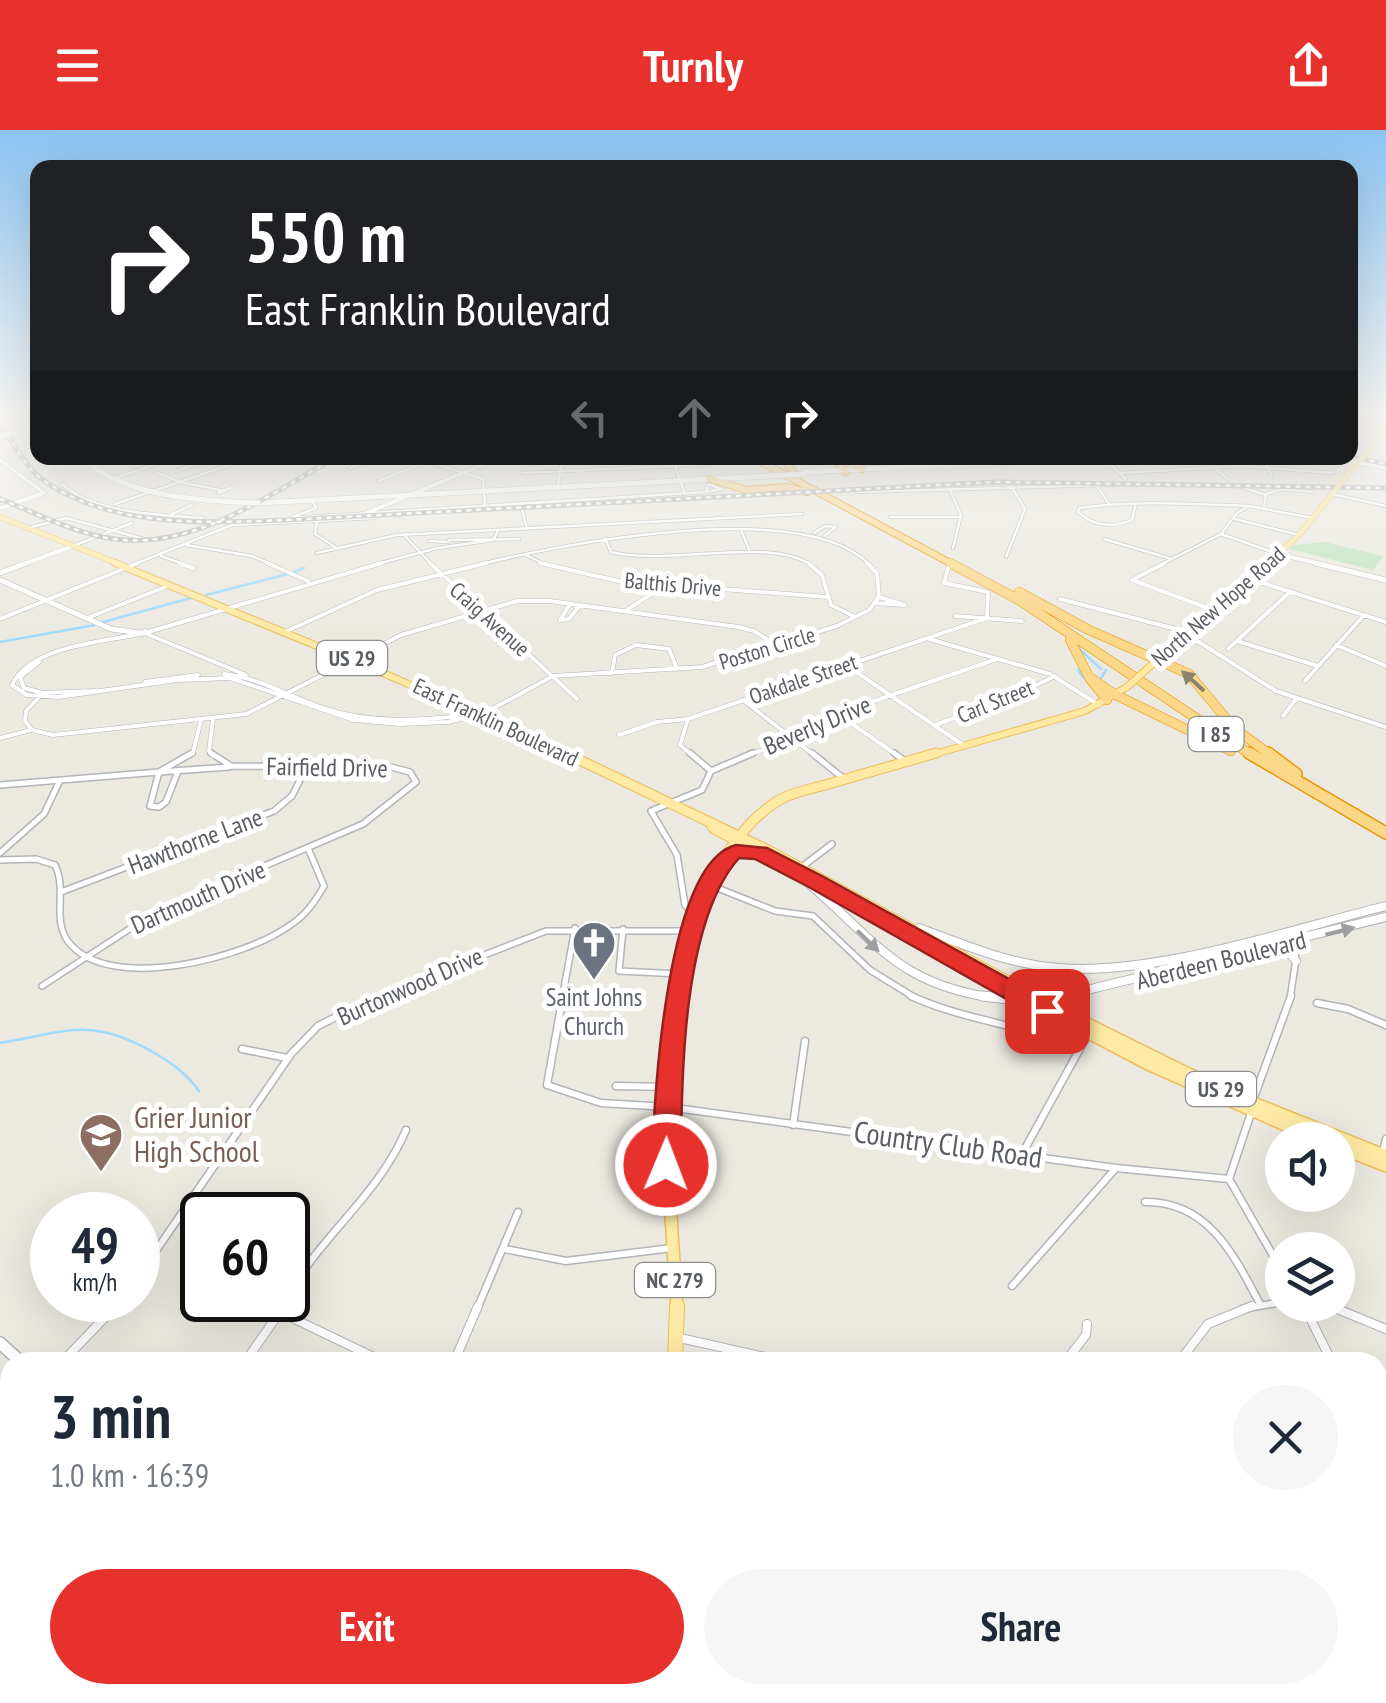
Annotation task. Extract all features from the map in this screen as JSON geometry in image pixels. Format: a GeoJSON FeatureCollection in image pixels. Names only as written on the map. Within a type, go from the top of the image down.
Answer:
{"type":"FeatureCollection","features":[{"type":"Feature","properties":{"kind":"highway"},"geometry":{"type":"LineString","coordinates":[[748,488],[800,489],[870,520]]}},
{"type":"Feature","properties":{"kind":"highway","name":"I 85"},"geometry":{"type":"LineString","coordinates":[[813,488],[983,580],[1053,623],[1163,700],[1386,833]]}},
{"type":"Feature","properties":{"kind":"highway","name":"I 85"},"geometry":{"type":"LineString","coordinates":[[826,488],[1007,586],[1196,714],[1386,825]]}},
{"type":"Feature","properties":{"kind":"highway"},"geometry":{"type":"LineString","coordinates":[[1007,586],[1193,677],[1234,728],[1296,774]]}},
{"type":"Feature","properties":{"kind":"highway"},"geometry":{"type":"LineString","coordinates":[[1053,623],[1076,647],[1090,678],[1115,696],[1367,823]]}},
{"type":"Feature","properties":{"kind":"highway"},"geometry":{"type":"LineString","coordinates":[[1139,653],[1166,652]]}},
{"type":"Feature","properties":{"kind":"main road"},"geometry":{"type":"LineString","coordinates":[[140,488],[234,502],[314,505],[481,488]]}},
{"type":"Feature","properties":{"kind":"main road","name":"North New Hope Road"},"geometry":{"type":"LineString","coordinates":[[739,838],[764,810],[781,801],[1097,712],[1299,535],[1337,488]]}},
{"type":"Feature","properties":{"kind":"main road","name":"East Franklin Boulevard"},"geometry":{"type":"LineString","coordinates":[[0,517],[354,658],[671,804],[1013,988],[1282,1122]]}},
{"type":"Feature","properties":{"kind":"main road","name":"North New Hope Road"},"geometry":{"type":"LineString","coordinates":[[848,782],[1115,696]]}},
{"type":"Feature","properties":{"kind":"main road","name":"East Franklin Boulevard"},"geometry":{"type":"LineString","coordinates":[[739,838],[759,853],[905,922],[1088,1034],[1252,1107],[1385,1159]]}},
{"type":"Feature","properties":{"kind":"main road","name":"NC 279"},"geometry":{"type":"LineString","coordinates":[[676,1352],[666,1165],[680,974],[695,916],[739,838]]}},
{"type":"Feature","properties":{"kind":"main road"},"geometry":{"type":"LineString","coordinates":[[728,855],[741,850],[759,853]]}},
{"type":"Feature","properties":{"kind":"main road","name":"Aberdeen Boulevard"},"geometry":{"type":"LineString","coordinates":[[800,870],[896,964],[937,985],[988,998],[1066,998],[1386,918]]}},
{"type":"Feature","properties":{"kind":"main road","name":"Aberdeen Boulevard"},"geometry":{"type":"LineString","coordinates":[[905,922],[1000,959],[1096,970],[1151,964],[1386,906]]}},
{"type":"Feature","properties":{"kind":"main road"},"geometry":{"type":"LineString","coordinates":[[1267,949],[1289,952],[1296,961]]}},
{"type":"Feature","properties":{"kind":"main road"},"geometry":{"type":"LineString","coordinates":[[1355,1151],[1385,1159]]}},
{"type":"Feature","properties":{"kind":"street"},"geometry":{"type":"LineString","coordinates":[[0,508],[44,492],[39,488]]}},
{"type":"Feature","properties":{"kind":"street"},"geometry":{"type":"LineString","coordinates":[[68,488],[112,506],[203,518]]}},
{"type":"Feature","properties":{"kind":"street"},"geometry":{"type":"LineString","coordinates":[[112,506],[161,488]]}},
{"type":"Feature","properties":{"kind":"street"},"geometry":{"type":"LineString","coordinates":[[212,488],[225,491]]}},
{"type":"Feature","properties":{"kind":"street"},"geometry":{"type":"LineString","coordinates":[[218,494],[232,488]]}},
{"type":"Feature","properties":{"kind":"street"},"geometry":{"type":"LineString","coordinates":[[401,495],[422,488]]}},
{"type":"Feature","properties":{"kind":"street"},"geometry":{"type":"LineString","coordinates":[[380,511],[424,488]]}},
{"type":"Feature","properties":{"kind":"street"},"geometry":{"type":"LineString","coordinates":[[430,488],[438,492]]}},
{"type":"Feature","properties":{"kind":"street"},"geometry":{"type":"LineString","coordinates":[[485,506],[486,488]]}},
{"type":"Feature","properties":{"kind":"street"},"geometry":{"type":"LineString","coordinates":[[683,488],[685,494]]}},
{"type":"Feature","properties":{"kind":"street"},"geometry":{"type":"LineString","coordinates":[[857,492],[940,488]]}},
{"type":"Feature","properties":{"kind":"street"},"geometry":{"type":"LineString","coordinates":[[949,488],[961,517],[953,548]]}},
{"type":"Feature","properties":{"kind":"street"},"geometry":{"type":"LineString","coordinates":[[1006,556],[1025,509],[1012,488]]}},
{"type":"Feature","properties":{"kind":"street"},"geometry":{"type":"LineString","coordinates":[[1099,488],[1109,504]]}},
{"type":"Feature","properties":{"kind":"street"},"geometry":{"type":"LineString","coordinates":[[1246,488],[1266,495],[1282,489],[1314,492]]}},
{"type":"Feature","properties":{"kind":"street"},"geometry":{"type":"LineString","coordinates":[[290,518],[706,492]]}},
{"type":"Feature","properties":{"kind":"street"},"geometry":{"type":"LineString","coordinates":[[1334,492],[1386,506]]}},
{"type":"Feature","properties":{"kind":"street"},"geometry":{"type":"LineString","coordinates":[[1264,506],[1266,495]]}},
{"type":"Feature","properties":{"kind":"street"},"geometry":{"type":"LineString","coordinates":[[1136,503],[1132,520],[1124,524],[1092,523],[1078,512],[1080,508],[1136,503],[1264,506],[1313,518]]}},
{"type":"Feature","properties":{"kind":"street"},"geometry":{"type":"LineString","coordinates":[[169,515],[192,505]]}},
{"type":"Feature","properties":{"kind":"street"},"geometry":{"type":"LineString","coordinates":[[308,518],[301,515],[314,505]]}},
{"type":"Feature","properties":{"kind":"street"},"geometry":{"type":"LineString","coordinates":[[282,523],[314,505]]}},
{"type":"Feature","properties":{"kind":"street"},"geometry":{"type":"LineString","coordinates":[[521,505],[527,529]]}},
{"type":"Feature","properties":{"kind":"street"},"geometry":{"type":"LineString","coordinates":[[1230,506],[1236,517],[1299,535]]}},
{"type":"Feature","properties":{"kind":"street"},"geometry":{"type":"LineString","coordinates":[[1214,610],[1132,580],[1221,534],[1249,506]]}},
{"type":"Feature","properties":{"kind":"street"},"geometry":{"type":"LineString","coordinates":[[317,553],[406,536],[802,514]]}},
{"type":"Feature","properties":{"kind":"street"},"geometry":{"type":"LineString","coordinates":[[890,517],[961,517]]}},
{"type":"Feature","properties":{"kind":"street"},"geometry":{"type":"LineString","coordinates":[[28,528],[62,518],[144,539]]}},
{"type":"Feature","properties":{"kind":"street"},"geometry":{"type":"LineString","coordinates":[[0,618],[235,524],[374,518]]}},
{"type":"Feature","properties":{"kind":"street"},"geometry":{"type":"LineString","coordinates":[[316,521],[316,534],[336,548]]}},
{"type":"Feature","properties":{"kind":"street"},"geometry":{"type":"LineString","coordinates":[[0,577],[132,523]]}},
{"type":"Feature","properties":{"kind":"street","name":"Poston Circle"},"geometry":{"type":"LineString","coordinates":[[814,533],[826,526],[836,527],[824,536]]}},
{"type":"Feature","properties":{"kind":"street"},"geometry":{"type":"LineString","coordinates":[[498,530],[498,537]]}},
{"type":"Feature","properties":{"kind":"street"},"geometry":{"type":"LineString","coordinates":[[740,530],[750,552]]}},
{"type":"Feature","properties":{"kind":"street","name":"Poston Circle"},"geometry":{"type":"LineString","coordinates":[[287,631],[365,594],[605,538],[740,530],[814,533],[862,556],[879,577],[877,600],[856,618],[707,666],[552,676]]}},
{"type":"Feature","properties":{"kind":"street"},"geometry":{"type":"LineString","coordinates":[[1221,534],[1278,554],[1386,580]]}},
{"type":"Feature","properties":{"kind":"street","name":"Craig Avenue"},"geometry":{"type":"LineString","coordinates":[[406,536],[440,574],[577,699]]}},
{"type":"Feature","properties":{"kind":"street"},"geometry":{"type":"LineString","coordinates":[[287,694],[217,677],[80,696],[42,695],[18,691],[12,685],[13,676],[24,666],[45,656],[143,633],[311,582],[498,537]]}},
{"type":"Feature","properties":{"kind":"street"},"geometry":{"type":"LineString","coordinates":[[605,538],[612,552],[632,558],[750,552],[782,555],[810,566],[823,577],[834,608],[856,618]]}},
{"type":"Feature","properties":{"kind":"street"},"geometry":{"type":"LineString","coordinates":[[429,541],[519,539]]}},
{"type":"Feature","properties":{"kind":"street"},"geometry":{"type":"LineString","coordinates":[[1104,539],[1172,560]]}},
{"type":"Feature","properties":{"kind":"street"},"geometry":{"type":"LineString","coordinates":[[448,547],[449,540]]}},
{"type":"Feature","properties":{"kind":"street"},"geometry":{"type":"LineString","coordinates":[[487,541],[494,546]]}},
{"type":"Feature","properties":{"kind":"street"},"geometry":{"type":"LineString","coordinates":[[184,544],[262,559],[311,582]]}},
{"type":"Feature","properties":{"kind":"street"},"geometry":{"type":"LineString","coordinates":[[459,547],[466,553]]}},
{"type":"Feature","properties":{"kind":"street"},"geometry":{"type":"LineString","coordinates":[[158,554],[193,568]]}},
{"type":"Feature","properties":{"kind":"street","name":"Balthis Drive"},"geometry":{"type":"LineString","coordinates":[[524,554],[554,569],[664,586],[722,588],[787,598],[827,597]]}},
{"type":"Feature","properties":{"kind":"street"},"geometry":{"type":"LineString","coordinates":[[948,568],[944,584],[982,588],[990,598],[987,618]]}},
{"type":"Feature","properties":{"kind":"street"},"geometry":{"type":"LineString","coordinates":[[0,577],[112,628],[143,633],[254,678],[330,716],[373,723],[420,724],[478,715],[552,676]]}},
{"type":"Feature","properties":{"kind":"street"},"geometry":{"type":"LineString","coordinates":[[1250,578],[1386,622]]}},
{"type":"Feature","properties":{"kind":"street"},"geometry":{"type":"LineString","coordinates":[[88,618],[171,585]]}},
{"type":"Feature","properties":{"kind":"street"},"geometry":{"type":"LineString","coordinates":[[625,612],[664,586]]}},
{"type":"Feature","properties":{"kind":"street"},"geometry":{"type":"LineString","coordinates":[[1228,650],[1290,592]]}},
{"type":"Feature","properties":{"kind":"street"},"geometry":{"type":"LineString","coordinates":[[0,738],[32,730],[69,734],[246,714],[408,632],[527,600],[742,627],[776,645]]}},
{"type":"Feature","properties":{"kind":"street"},"geometry":{"type":"LineString","coordinates":[[1060,600],[1187,633],[1256,681],[1296,699],[1386,727]]}},
{"type":"Feature","properties":{"kind":"street"},"geometry":{"type":"LineString","coordinates":[[570,604],[560,620],[568,619],[580,606]]}},
{"type":"Feature","properties":{"kind":"street"},"geometry":{"type":"LineString","coordinates":[[1305,681],[1364,615]]}},
{"type":"Feature","properties":{"kind":"street"},"geometry":{"type":"LineString","coordinates":[[955,616],[1022,620]]}},
{"type":"Feature","properties":{"kind":"street","name":"Oakdale Street"},"geometry":{"type":"LineString","coordinates":[[618,735],[656,722],[688,719],[987,618]]}},
{"type":"Feature","properties":{"kind":"street"},"geometry":{"type":"LineString","coordinates":[[926,638],[1115,696]]}},
{"type":"Feature","properties":{"kind":"street"},"geometry":{"type":"LineString","coordinates":[[1179,640],[1210,646]]}},
{"type":"Feature","properties":{"kind":"street"},"geometry":{"type":"LineString","coordinates":[[1237,641],[1318,666]]}},
{"type":"Feature","properties":{"kind":"street"},"geometry":{"type":"LineString","coordinates":[[612,672],[615,655],[638,644],[669,649],[677,669]]}},
{"type":"Feature","properties":{"kind":"street"},"geometry":{"type":"LineString","coordinates":[[1336,645],[1386,666]]}},
{"type":"Feature","properties":{"kind":"street","name":"Beverly Drive"},"geometry":{"type":"LineString","coordinates":[[695,916],[685,905],[684,877],[675,847],[652,812],[702,790],[710,770],[730,760],[793,740],[838,714],[997,658]]}},
{"type":"Feature","properties":{"kind":"street"},"geometry":{"type":"LineString","coordinates":[[846,665],[964,746]]}},
{"type":"Feature","properties":{"kind":"street"},"geometry":{"type":"LineString","coordinates":[[32,730],[24,722],[25,715],[42,695],[96,691],[192,675],[254,678],[269,689]]}},
{"type":"Feature","properties":{"kind":"street","name":"Carl Street"},"geometry":{"type":"LineString","coordinates":[[935,724],[1012,697],[1055,676]]}},
{"type":"Feature","properties":{"kind":"street"},"geometry":{"type":"LineString","coordinates":[[1283,716],[1296,699]]}},
{"type":"Feature","properties":{"kind":"street"},"geometry":{"type":"LineString","coordinates":[[743,700],[848,782]]}},
{"type":"Feature","properties":{"kind":"street"},"geometry":{"type":"LineString","coordinates":[[838,714],[907,763]]}},
{"type":"Feature","properties":{"kind":"street","name":"Fairfield Drive"},"geometry":{"type":"LineString","coordinates":[[212,719],[209,752],[231,766]]}},
{"type":"Feature","properties":{"kind":"street"},"geometry":{"type":"LineString","coordinates":[[688,719],[680,743],[710,770]]}},
{"type":"Feature","properties":{"kind":"street"},"geometry":{"type":"LineString","coordinates":[[178,771],[166,802],[154,808],[148,804],[159,772],[193,753],[201,720]]}},
{"type":"Feature","properties":{"kind":"street","name":"Fairfield Drive"},"geometry":{"type":"LineString","coordinates":[[0,785],[231,766],[308,764],[398,768],[416,778],[409,790],[369,820],[308,848]]}},
{"type":"Feature","properties":{"kind":"street","name":"Hawthorne Lane"},"geometry":{"type":"LineString","coordinates":[[61,892],[274,811],[292,796],[308,764]]}},
{"type":"Feature","properties":{"kind":"street"},"geometry":{"type":"LineString","coordinates":[[0,852],[44,814],[60,780]]}},
{"type":"Feature","properties":{"kind":"street"},"geometry":{"type":"LineString","coordinates":[[800,870],[832,844]]}},
{"type":"Feature","properties":{"kind":"street"},"geometry":{"type":"LineString","coordinates":[[0,860],[52,863],[61,874],[60,932],[84,956],[118,968],[162,968],[199,960],[285,930],[311,912],[324,892],[323,876],[308,848]]}},
{"type":"Feature","properties":{"kind":"street","name":"Dartmouth Drive"},"geometry":{"type":"LineString","coordinates":[[42,986],[84,956],[166,908],[308,848]]}},
{"type":"Feature","properties":{"kind":"street"},"geometry":{"type":"LineString","coordinates":[[710,885],[775,911],[813,916],[862,964],[912,997],[958,1015],[1050,1036],[1078,1050]]}},
{"type":"Feature","properties":{"kind":"street","name":"Burtonwood Drive"},"geometry":{"type":"LineString","coordinates":[[160,1245],[288,1058],[318,1026],[361,1003],[538,933],[575,928],[689,931]]}},
{"type":"Feature","properties":{"kind":"street","name":"Country Club Road"},"geometry":{"type":"LineString","coordinates":[[575,928],[545,1084],[608,1104],[668,1107],[1116,1168],[1229,1179]]}},
{"type":"Feature","properties":{"kind":"street"},"geometry":{"type":"LineString","coordinates":[[624,929],[618,971],[680,974]]}},
{"type":"Feature","properties":{"kind":"street"},"geometry":{"type":"LineString","coordinates":[[1265,1241],[1229,1179],[1282,1023],[1296,961],[1292,942]]}},
{"type":"Feature","properties":{"kind":"street"},"geometry":{"type":"LineString","coordinates":[[1317,1003],[1348,1009],[1386,1025]]}},
{"type":"Feature","properties":{"kind":"street"},"geometry":{"type":"LineString","coordinates":[[1022,1154],[1088,1034]]}},
{"type":"Feature","properties":{"kind":"street"},"geometry":{"type":"LineString","coordinates":[[793,1124],[805,1042]]}},
{"type":"Feature","properties":{"kind":"street"},"geometry":{"type":"LineString","coordinates":[[242,1049],[288,1058]]}},
{"type":"Feature","properties":{"kind":"street"},"geometry":{"type":"LineString","coordinates":[[616,1086],[670,1087]]}},
{"type":"Feature","properties":{"kind":"street"},"geometry":{"type":"LineString","coordinates":[[310,1254],[391,1164],[406,1130]]}},
{"type":"Feature","properties":{"kind":"street"},"geometry":{"type":"LineString","coordinates":[[1385,1159],[1386,1139]]}},
{"type":"Feature","properties":{"kind":"street"},"geometry":{"type":"LineString","coordinates":[[1012,1286],[1116,1168]]}},
{"type":"Feature","properties":{"kind":"street"},"geometry":{"type":"LineString","coordinates":[[1146,1202],[1170,1203],[1208,1223],[1231,1250],[1260,1304]]}},
{"type":"Feature","properties":{"kind":"street"},"geometry":{"type":"LineString","coordinates":[[459,1352],[518,1212]]}},
{"type":"Feature","properties":{"kind":"street"},"geometry":{"type":"LineString","coordinates":[[505,1249],[566,1261],[672,1248]]}},
{"type":"Feature","properties":{"kind":"street"},"geometry":{"type":"LineString","coordinates":[[1183,1352],[1190,1340],[1216,1315],[1265,1304]]}},
{"type":"Feature","properties":{"kind":"street"},"geometry":{"type":"LineString","coordinates":[[1355,1317],[1386,1329]]}},
{"type":"Feature","properties":{"kind":"street"},"geometry":{"type":"LineString","coordinates":[[73,1352],[104,1322]]}},
{"type":"Feature","properties":{"kind":"street"},"geometry":{"type":"LineString","coordinates":[[253,1352],[276,1322]]}},
{"type":"Feature","properties":{"kind":"street"},"geometry":{"type":"LineString","coordinates":[[299,1322],[363,1352]]}},
{"type":"Feature","properties":{"kind":"street"},"geometry":{"type":"LineString","coordinates":[[1312,1322],[1327,1352]]}},
{"type":"Feature","properties":{"kind":"street"},"geometry":{"type":"LineString","coordinates":[[1073,1352],[1086,1335],[1086,1324]]}},
{"type":"Feature","properties":{"kind":"street"},"geometry":{"type":"LineString","coordinates":[[678,1337],[744,1352]]}},
{"type":"Feature","properties":{"kind":"green space"},"geometry":{"type":"Polygon","coordinates":[[[1325,542],[1383,556],[1373,570],[1289,549],[1325,542]]]}},
{"type":"Feature","properties":{"kind":"waterway"},"geometry":{"type":"LineString","coordinates":[[294,572],[304,568]]}},
{"type":"Feature","properties":{"kind":"waterway"},"geometry":{"type":"LineString","coordinates":[[206,595],[288,574]]}},
{"type":"Feature","properties":{"kind":"waterway"},"geometry":{"type":"LineString","coordinates":[[103,622],[191,598]]}},
{"type":"Feature","properties":{"kind":"waterway"},"geometry":{"type":"LineString","coordinates":[[0,642],[95,625]]}},
{"type":"Feature","properties":{"kind":"waterway"},"geometry":{"type":"LineString","coordinates":[[1077,647],[1101,669]]}},
{"type":"Feature","properties":{"kind":"waterway"},"geometry":{"type":"LineString","coordinates":[[1078,670],[1084,678]]}},
{"type":"Feature","properties":{"kind":"waterway"},"geometry":{"type":"LineString","coordinates":[[1101,678],[1106,670]]}},
{"type":"Feature","properties":{"kind":"waterway"},"geometry":{"type":"LineString","coordinates":[[0,1043],[63,1031],[115,1035],[164,1059],[199,1091]]}},
{"type":"Feature","properties":{"kind":"railway"},"geometry":{"type":"LineString","coordinates":[[58,488],[94,506],[125,514],[217,522]]}},
{"type":"Feature","properties":{"kind":"railway"},"geometry":{"type":"LineString","coordinates":[[217,522],[282,488]]}},
{"type":"Feature","properties":{"kind":"railway"},"geometry":{"type":"LineString","coordinates":[[217,522],[876,488]]}},
{"type":"Feature","properties":{"kind":"railway"},"geometry":{"type":"LineString","coordinates":[[0,499],[60,524],[123,540],[180,535],[217,522]]}},
{"type":"Feature","properties":{"kind":"place","name":"Saint Johns Church"},"geometry":{"type":"Point","coordinates":[594,981]}},
{"type":"Feature","properties":{"kind":"place","name":"Grier Junior High School"},"geometry":{"type":"Point","coordinates":[101,1173]}},
{"type":"Feature","properties":{"kind":"route"},"geometry":{"type":"LineString","coordinates":[[666,1165],[668,1107],[686,943],[703,898],[728,855],[746,850],[759,853],[1047,1011]]}}]}
